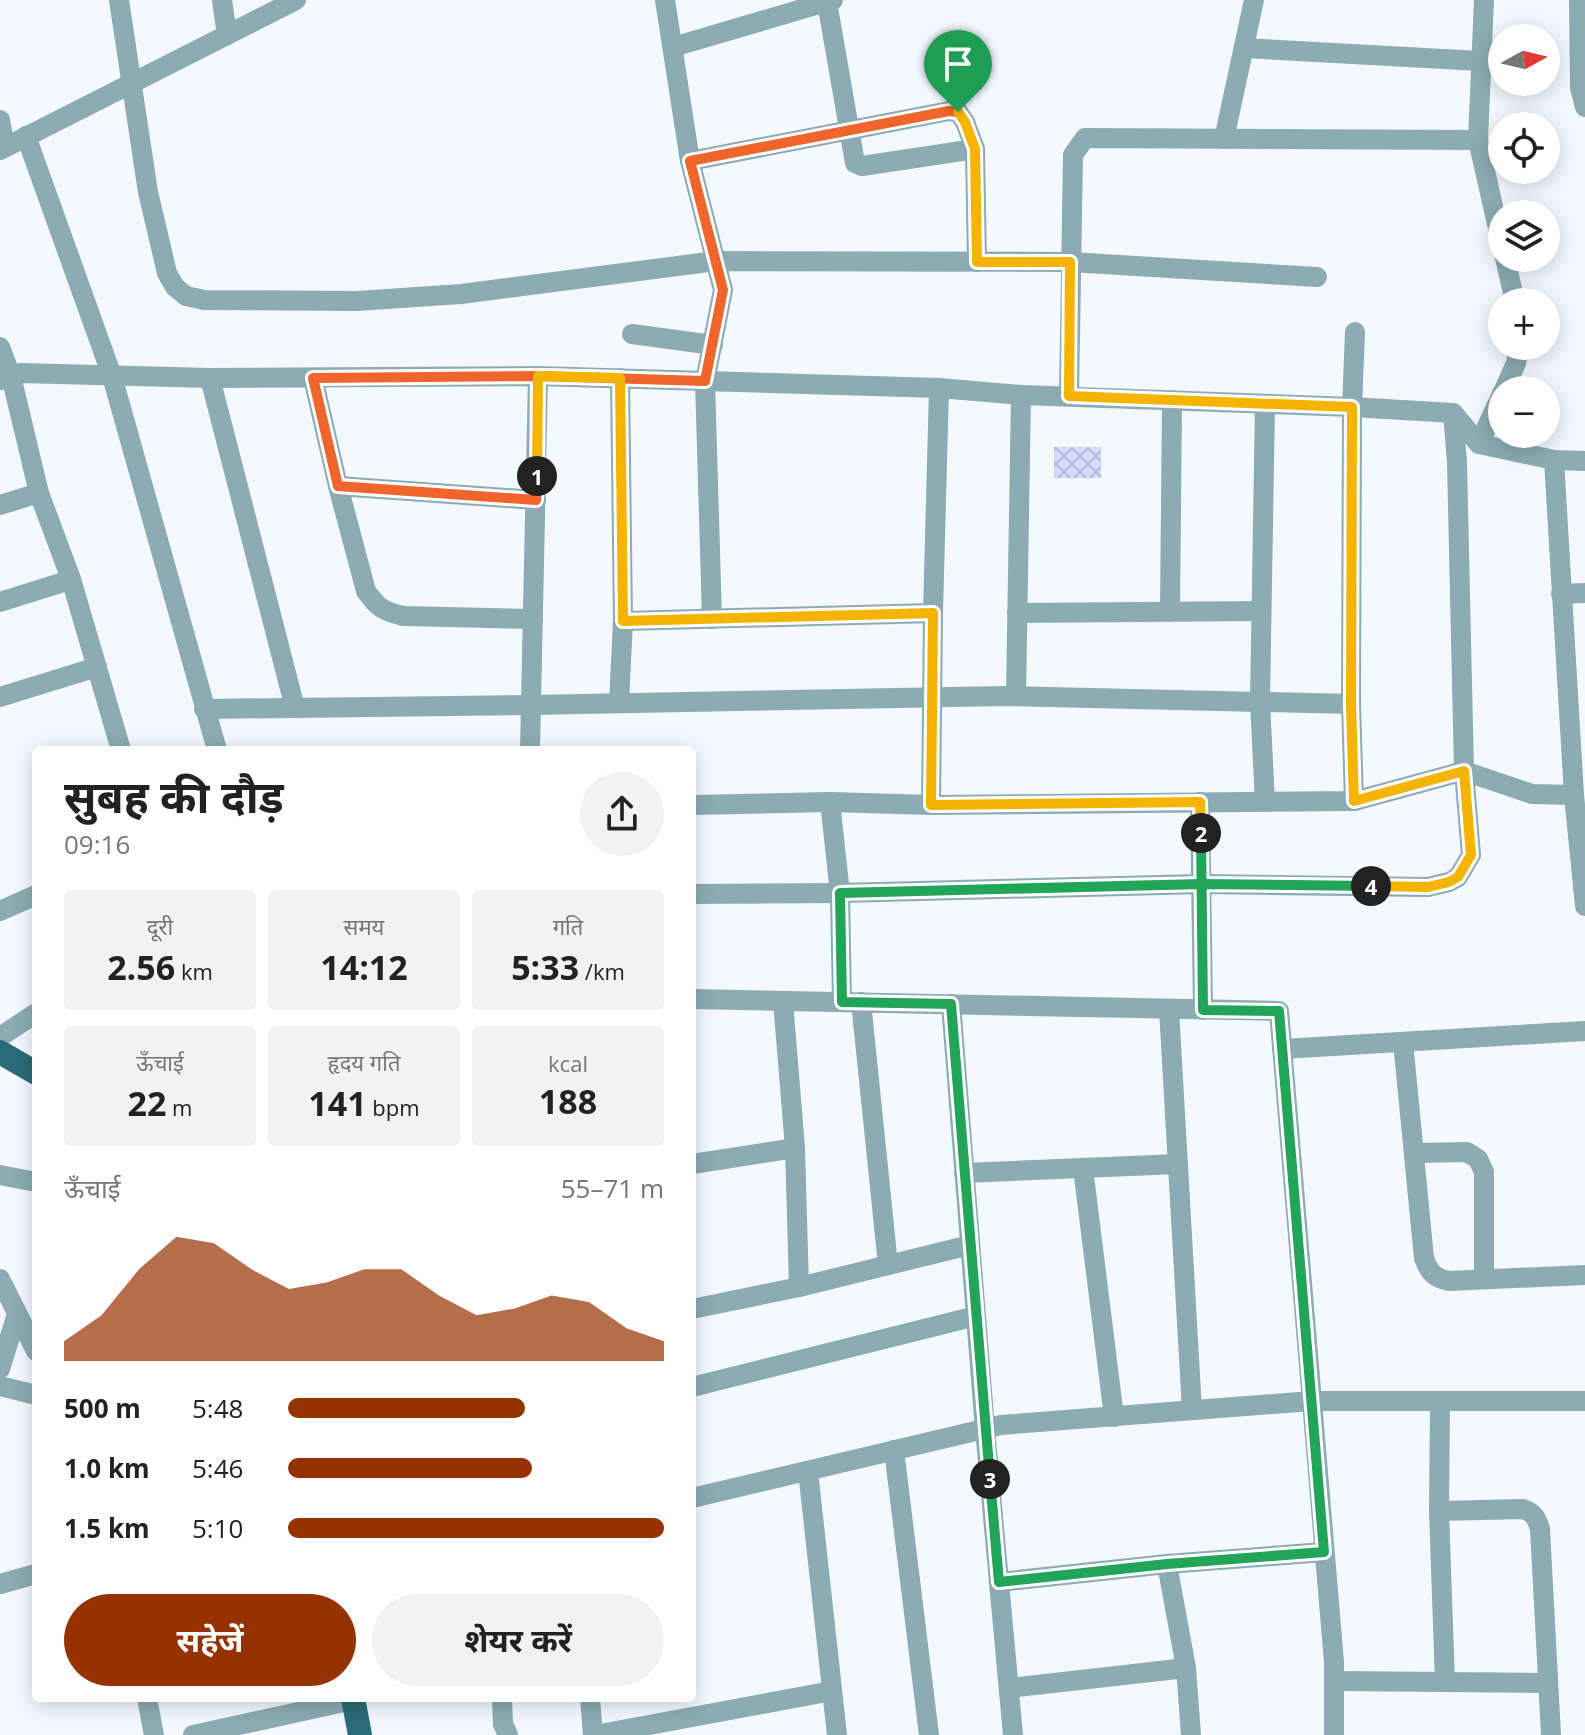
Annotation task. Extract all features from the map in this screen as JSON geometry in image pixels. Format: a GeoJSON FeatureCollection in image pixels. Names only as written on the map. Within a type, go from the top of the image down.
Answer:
{"type":"FeatureCollection","features":[{"type":"Feature","properties":{"kind":"main road"},"geometry":{"type":"LineString","coordinates":[[0,1052],[32,1071]]}},
{"type":"Feature","properties":{"kind":"main road"},"geometry":{"type":"LineString","coordinates":[[354,1702],[360,1735]]}},
{"type":"Feature","properties":{"kind":"street"},"geometry":{"type":"LineString","coordinates":[[119,0],[148,192],[167,273],[175,287],[186,296],[204,300],[357,301],[461,294],[716,261],[1070,262],[1317,277]]}},
{"type":"Feature","properties":{"kind":"street"},"geometry":{"type":"LineString","coordinates":[[222,0],[227,35]]}},
{"type":"Feature","properties":{"kind":"street"},"geometry":{"type":"LineString","coordinates":[[0,120],[2,149],[296,0]]}},
{"type":"Feature","properties":{"kind":"street"},"geometry":{"type":"LineString","coordinates":[[665,0],[690,161],[723,290],[705,381],[712,619]]}},
{"type":"Feature","properties":{"kind":"street"},"geometry":{"type":"LineString","coordinates":[[1224,139],[1254,0]]}},
{"type":"Feature","properties":{"kind":"street"},"geometry":{"type":"LineString","coordinates":[[1484,0],[1478,140],[1492,200]]}},
{"type":"Feature","properties":{"kind":"street"},"geometry":{"type":"LineString","coordinates":[[1579,0],[1580,88],[1585,107]]}},
{"type":"Feature","properties":{"kind":"street"},"geometry":{"type":"LineString","coordinates":[[673,47],[830,1],[854,159],[859,166],[975,149]]}},
{"type":"Feature","properties":{"kind":"street"},"geometry":{"type":"LineString","coordinates":[[1244,48],[1480,61]]}},
{"type":"Feature","properties":{"kind":"street"},"geometry":{"type":"LineString","coordinates":[[690,161],[849,129],[958,112],[975,149],[977,262]]}},
{"type":"Feature","properties":{"kind":"street"},"geometry":{"type":"LineString","coordinates":[[26,136],[112,376],[216,746]]}},
{"type":"Feature","properties":{"kind":"street"},"geometry":{"type":"LineString","coordinates":[[1069,396],[1073,155],[1085,138],[1478,140]]}},
{"type":"Feature","properties":{"kind":"street"},"geometry":{"type":"LineString","coordinates":[[1354,801],[1351,704],[1355,332]]}},
{"type":"Feature","properties":{"kind":"street"},"geometry":{"type":"LineString","coordinates":[[632,334],[713,345]]}},
{"type":"Feature","properties":{"kind":"street"},"geometry":{"type":"LineString","coordinates":[[0,347],[5,378],[39,493],[70,580],[120,746]]}},
{"type":"Feature","properties":{"kind":"street"},"geometry":{"type":"LineString","coordinates":[[5,378],[21,373],[210,378],[538,376],[939,388],[1021,395],[1352,407],[1453,413],[1479,444],[1554,460],[1585,461]]}},
{"type":"Feature","properties":{"kind":"street"},"geometry":{"type":"LineString","coordinates":[[530,746],[538,376]]}},
{"type":"Feature","properties":{"kind":"street"},"geometry":{"type":"LineString","coordinates":[[210,378],[295,708]]}},
{"type":"Feature","properties":{"kind":"street"},"geometry":{"type":"LineString","coordinates":[[313,378],[366,591],[376,605],[385,612],[403,616],[533,619]]}},
{"type":"Feature","properties":{"kind":"street"},"geometry":{"type":"LineString","coordinates":[[619,703],[623,621],[620,378]]}},
{"type":"Feature","properties":{"kind":"street"},"geometry":{"type":"LineString","coordinates":[[931,805],[939,388]]}},
{"type":"Feature","properties":{"kind":"street"},"geometry":{"type":"LineString","coordinates":[[1016,696],[1021,395]]}},
{"type":"Feature","properties":{"kind":"street"},"geometry":{"type":"LineString","coordinates":[[1170,612],[1172,400]]}},
{"type":"Feature","properties":{"kind":"street"},"geometry":{"type":"LineString","coordinates":[[1265,404],[1260,702],[1265,802]]}},
{"type":"Feature","properties":{"kind":"street"},"geometry":{"type":"LineString","coordinates":[[696,894],[1202,884],[1428,887],[1458,877],[1471,855],[1464,771],[1457,462],[1453,413]]}},
{"type":"Feature","properties":{"kind":"street"},"geometry":{"type":"LineString","coordinates":[[1479,444],[1488,424]]}},
{"type":"Feature","properties":{"kind":"street"},"geometry":{"type":"LineString","coordinates":[[1554,460],[1561,594],[1578,751],[1574,795],[1585,906]]}},
{"type":"Feature","properties":{"kind":"street"},"geometry":{"type":"LineString","coordinates":[[338,486],[536,500]]}},
{"type":"Feature","properties":{"kind":"street"},"geometry":{"type":"LineString","coordinates":[[0,505],[39,493]]}},
{"type":"Feature","properties":{"kind":"street"},"geometry":{"type":"LineString","coordinates":[[0,602],[70,580]]}},
{"type":"Feature","properties":{"kind":"street"},"geometry":{"type":"LineString","coordinates":[[1561,594],[1585,593]]}},
{"type":"Feature","properties":{"kind":"street"},"geometry":{"type":"LineString","coordinates":[[1017,613],[1261,611]]}},
{"type":"Feature","properties":{"kind":"street"},"geometry":{"type":"LineString","coordinates":[[623,621],[933,613]]}},
{"type":"Feature","properties":{"kind":"street"},"geometry":{"type":"LineString","coordinates":[[0,697],[97,667]]}},
{"type":"Feature","properties":{"kind":"street"},"geometry":{"type":"LineString","coordinates":[[204,709],[1016,696],[1351,704]]}},
{"type":"Feature","properties":{"kind":"street"},"geometry":{"type":"LineString","coordinates":[[696,805],[1354,801],[1464,771],[1532,794],[1574,795]]}},
{"type":"Feature","properties":{"kind":"street"},"geometry":{"type":"LineString","coordinates":[[830,802],[852,1002],[888,1265]]}},
{"type":"Feature","properties":{"kind":"street"},"geometry":{"type":"LineString","coordinates":[[1200,802],[1203,1010]]}},
{"type":"Feature","properties":{"kind":"street"},"geometry":{"type":"LineString","coordinates":[[0,911],[32,897]]}},
{"type":"Feature","properties":{"kind":"street"},"geometry":{"type":"LineString","coordinates":[[696,999],[1279,1011],[1334,1681],[1334,1735]]}},
{"type":"Feature","properties":{"kind":"street"},"geometry":{"type":"LineString","coordinates":[[783,1001],[795,1148],[799,1287]]}},
{"type":"Feature","properties":{"kind":"street"},"geometry":{"type":"LineString","coordinates":[[951,1004],[1013,1735]]}},
{"type":"Feature","properties":{"kind":"street"},"geometry":{"type":"LineString","coordinates":[[1169,1009],[1192,1410]]}},
{"type":"Feature","properties":{"kind":"street"},"geometry":{"type":"LineString","coordinates":[[0,1037],[32,1016]]}},
{"type":"Feature","properties":{"kind":"street"},"geometry":{"type":"LineString","coordinates":[[1282,1049],[1585,1031]]}},
{"type":"Feature","properties":{"kind":"street"},"geometry":{"type":"LineString","coordinates":[[1403,1042],[1424,1258],[1432,1274],[1449,1281],[1585,1275]]}},
{"type":"Feature","properties":{"kind":"street"},"geometry":{"type":"LineString","coordinates":[[696,1163],[795,1148]]}},
{"type":"Feature","properties":{"kind":"street"},"geometry":{"type":"LineString","coordinates":[[1414,1153],[1467,1152],[1478,1159],[1484,1172],[1484,1279]]}},
{"type":"Feature","properties":{"kind":"street"},"geometry":{"type":"LineString","coordinates":[[964,1173],[1178,1164]]}},
{"type":"Feature","properties":{"kind":"street"},"geometry":{"type":"LineString","coordinates":[[1083,1168],[1114,1417]]}},
{"type":"Feature","properties":{"kind":"street"},"geometry":{"type":"LineString","coordinates":[[0,1175],[32,1181]]}},
{"type":"Feature","properties":{"kind":"street"},"geometry":{"type":"LineString","coordinates":[[696,1308],[799,1287],[970,1245]]}},
{"type":"Feature","properties":{"kind":"street"},"geometry":{"type":"LineString","coordinates":[[0,1279],[32,1343]]}},
{"type":"Feature","properties":{"kind":"street"},"geometry":{"type":"LineString","coordinates":[[0,1369],[17,1314]]}},
{"type":"Feature","properties":{"kind":"street"},"geometry":{"type":"LineString","coordinates":[[696,1386],[976,1316]]}},
{"type":"Feature","properties":{"kind":"street"},"geometry":{"type":"LineString","coordinates":[[0,1386],[32,1394]]}},
{"type":"Feature","properties":{"kind":"street"},"geometry":{"type":"LineString","coordinates":[[696,1497],[1001,1425],[1312,1401],[1585,1401]]}},
{"type":"Feature","properties":{"kind":"street"},"geometry":{"type":"LineString","coordinates":[[1440,1401],[1439,1511],[1445,1682]]}},
{"type":"Feature","properties":{"kind":"street"},"geometry":{"type":"LineString","coordinates":[[894,1450],[929,1735]]}},
{"type":"Feature","properties":{"kind":"street"},"geometry":{"type":"LineString","coordinates":[[808,1471],[837,1735]]}},
{"type":"Feature","properties":{"kind":"street"},"geometry":{"type":"LineString","coordinates":[[1439,1511],[1523,1509],[1532,1512],[1535,1517],[1540,1529],[1551,1735]]}},
{"type":"Feature","properties":{"kind":"street"},"geometry":{"type":"LineString","coordinates":[[999,1582],[1167,1564],[1324,1552]]}},
{"type":"Feature","properties":{"kind":"street"},"geometry":{"type":"LineString","coordinates":[[1167,1564],[1186,1668],[1191,1735]]}},
{"type":"Feature","properties":{"kind":"street"},"geometry":{"type":"LineString","coordinates":[[0,1584],[32,1575]]}},
{"type":"Feature","properties":{"kind":"street"},"geometry":{"type":"LineString","coordinates":[[1009,1688],[1186,1668]]}},
{"type":"Feature","properties":{"kind":"street"},"geometry":{"type":"LineString","coordinates":[[1334,1681],[1548,1683]]}},
{"type":"Feature","properties":{"kind":"street"},"geometry":{"type":"LineString","coordinates":[[590,1702],[594,1735],[832,1691]]}},
{"type":"Feature","properties":{"kind":"street"},"geometry":{"type":"LineString","coordinates":[[148,1702],[154,1735]]}},
{"type":"Feature","properties":{"kind":"street"},"geometry":{"type":"LineString","coordinates":[[193,1735],[340,1702]]}},
{"type":"Feature","properties":{"kind":"street"},"geometry":{"type":"LineString","coordinates":[[502,1702],[503,1724],[508,1735]]}},
{"type":"Feature","properties":{"kind":"building"},"geometry":{"type":"Polygon","coordinates":[[[1054,447],[1101,447],[1101,478],[1054,478],[1054,447]]]}},
{"type":"Feature","properties":{"kind":"route"},"geometry":{"type":"LineString","coordinates":[[958,112],[849,129],[690,161],[723,290],[705,381],[620,378],[538,376],[313,378],[338,486],[536,500],[538,376],[620,378],[623,621],[933,613],[931,805],[1200,802],[1202,884],[1203,1010],[1279,1011],[1324,1552],[1167,1564],[999,1582],[951,1004],[842,1002],[840,893],[1202,884],[1428,887],[1458,877],[1471,855],[1464,771],[1354,801],[1351,704],[1352,407],[1069,396],[1070,262],[977,262],[975,149],[958,112]]}}]}
